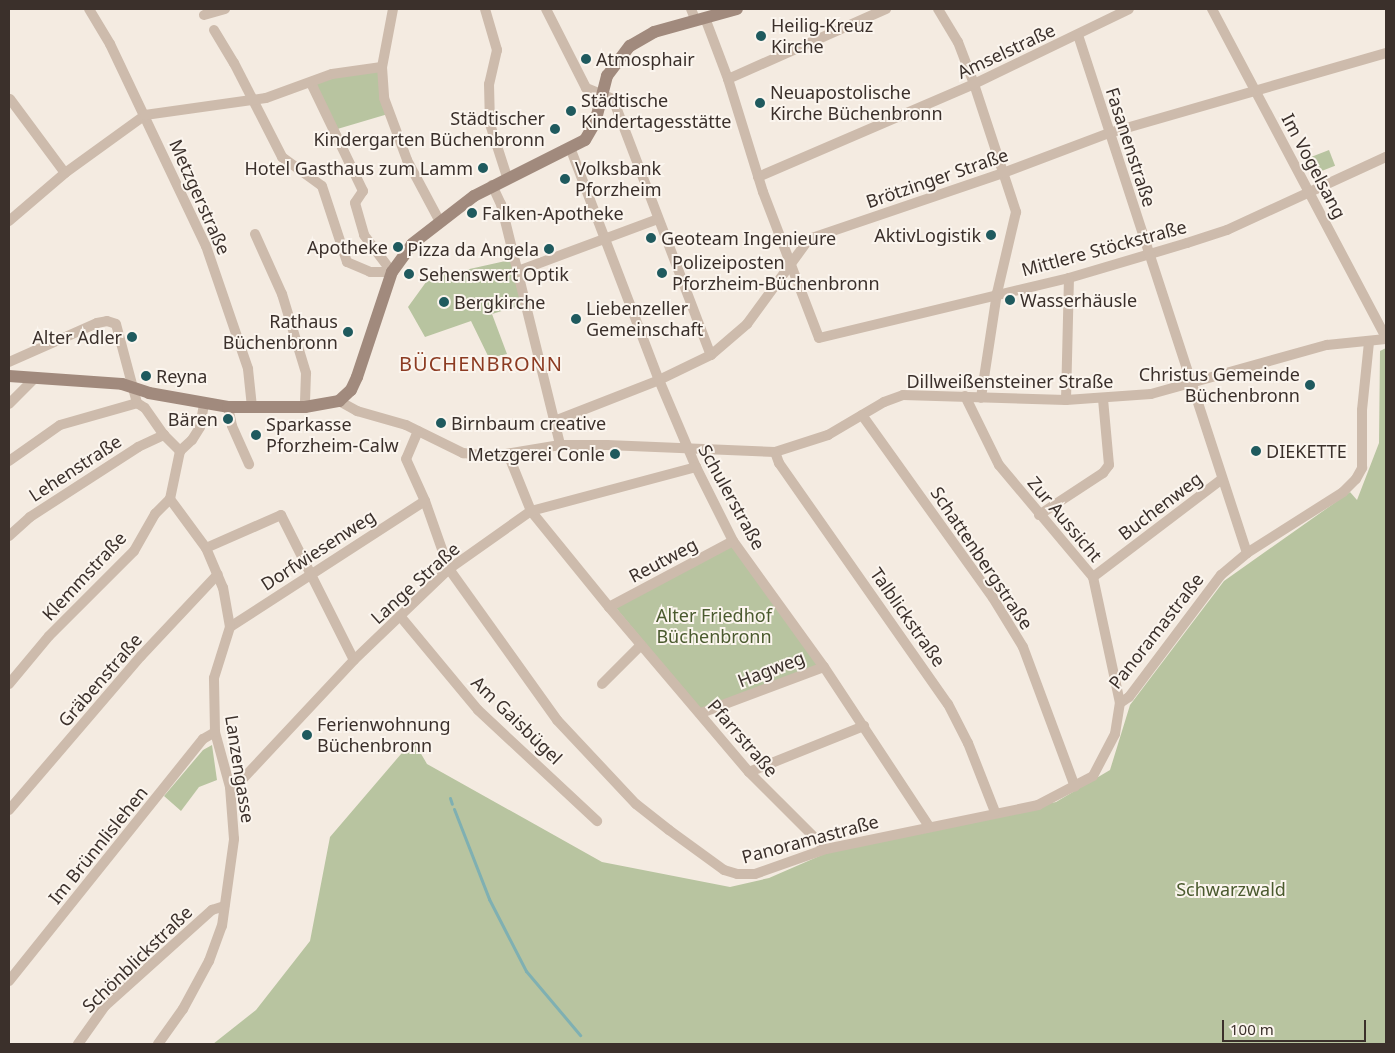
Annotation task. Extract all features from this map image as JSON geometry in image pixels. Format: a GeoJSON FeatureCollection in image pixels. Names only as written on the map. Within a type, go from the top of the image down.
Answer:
{"type":"FeatureCollection","features":[{"type":"Feature","properties":{"kind":"main road"},"geometry":{"type":"LineString","coordinates":[[9,376],[101,382],[133,387],[204,404],[228,407],[305,407],[339,401],[351,390],[357,377],[392,272],[412,244],[439,220],[492,185],[571,150],[592,131],[601,94],[614,64],[630,46],[654,32],[697,15],[737,9]]}},
{"type":"Feature","properties":{"kind":"street","name":"Metzgerstraße"},"geometry":{"type":"LineString","coordinates":[[89,9],[110,44],[145,114],[206,246],[235,322],[248,369],[252,408]]}},
{"type":"Feature","properties":{"kind":"street"},"geometry":{"type":"LineString","coordinates":[[204,15],[226,9]]}},
{"type":"Feature","properties":{"kind":"street"},"geometry":{"type":"LineString","coordinates":[[393,9],[382,67],[388,114],[407,160],[439,220]]}},
{"type":"Feature","properties":{"kind":"street"},"geometry":{"type":"LineString","coordinates":[[484,9],[497,50],[489,84],[490,124],[507,177]]}},
{"type":"Feature","properties":{"kind":"street"},"geometry":{"type":"LineString","coordinates":[[546,9],[586,88],[613,99],[712,356]]}},
{"type":"Feature","properties":{"kind":"street"},"geometry":{"type":"LineString","coordinates":[[728,79],[886,9]]}},
{"type":"Feature","properties":{"kind":"street"},"geometry":{"type":"LineString","coordinates":[[938,9],[958,42],[974,84],[1016,212],[997,293],[981,398]]}},
{"type":"Feature","properties":{"kind":"street","name":"Amselstraße"},"geometry":{"type":"LineString","coordinates":[[758,177],[974,84],[1129,9]]}},
{"type":"Feature","properties":{"kind":"street","name":"Im Vogelsang"},"geometry":{"type":"LineString","coordinates":[[1212,9],[1386,339]]}},
{"type":"Feature","properties":{"kind":"street"},"geometry":{"type":"LineString","coordinates":[[697,15],[728,79],[758,177],[789,265]]}},
{"type":"Feature","properties":{"kind":"street"},"geometry":{"type":"LineString","coordinates":[[214,30],[229,52],[282,157],[322,186],[347,262],[370,272],[392,272]]}},
{"type":"Feature","properties":{"kind":"street","name":"Fasanenstraße"},"geometry":{"type":"LineString","coordinates":[[1078,35],[1148,255],[1247,553]]}},
{"type":"Feature","properties":{"kind":"street","name":"Brötzinger Straße"},"geometry":{"type":"LineString","coordinates":[[552,422],[659,380],[712,356],[747,324],[809,239],[1003,173],[1109,133],[1255,89],[1386,53]]}},
{"type":"Feature","properties":{"kind":"street"},"geometry":{"type":"LineString","coordinates":[[9,221],[65,172],[145,114],[196,105],[252,100],[311,83],[332,74],[382,67]]}},
{"type":"Feature","properties":{"kind":"street"},"geometry":{"type":"LineString","coordinates":[[311,83],[363,191],[355,202],[364,235],[392,272]]}},
{"type":"Feature","properties":{"kind":"street"},"geometry":{"type":"LineString","coordinates":[[10,99],[65,172]]}},
{"type":"Feature","properties":{"kind":"street","name":"Schulerstraße"},"geometry":{"type":"LineString","coordinates":[[571,150],[687,449],[733,541],[824,667],[929,826]]}},
{"type":"Feature","properties":{"kind":"street","name":"Mittlere Stöckstraße"},"geometry":{"type":"LineString","coordinates":[[789,265],[819,338],[997,293],[1069,278],[1227,230],[1386,157]]}},
{"type":"Feature","properties":{"kind":"street"},"geometry":{"type":"LineString","coordinates":[[492,185],[501,204],[552,422],[560,445]]}},
{"type":"Feature","properties":{"kind":"street"},"geometry":{"type":"LineString","coordinates":[[518,271],[658,219]]}},
{"type":"Feature","properties":{"kind":"street"},"geometry":{"type":"LineString","coordinates":[[255,234],[282,294],[306,372],[305,407]]}},
{"type":"Feature","properties":{"kind":"street"},"geometry":{"type":"LineString","coordinates":[[1066,400],[1069,278]]}},
{"type":"Feature","properties":{"kind":"street"},"geometry":{"type":"LineString","coordinates":[[9,362],[106,321],[116,324],[137,404],[152,416],[164,435],[180,451]]}},
{"type":"Feature","properties":{"kind":"street","name":"Dillweißensteiner Straße"},"geometry":{"type":"LineString","coordinates":[[339,401],[357,411],[406,425],[463,453],[508,454],[560,445],[775,452],[828,435],[903,396],[965,396],[1066,400],[1103,399],[1151,394],[1327,345],[1386,339]]}},
{"type":"Feature","properties":{"kind":"street","name":"Panoramastraße"},"geometry":{"type":"LineString","coordinates":[[418,432],[406,459],[425,501],[449,569],[557,720],[636,804],[706,859],[737,874],[755,874],[826,849],[1050,801],[1093,776],[1102,763],[1114,734],[1120,704],[1129,697],[1221,575],[1247,553],[1343,492],[1362,468],[1362,410],[1369,342]]}},
{"type":"Feature","properties":{"kind":"street"},"geometry":{"type":"LineString","coordinates":[[9,404],[34,378]]}},
{"type":"Feature","properties":{"kind":"street","name":"Zur Aussicht"},"geometry":{"type":"LineString","coordinates":[[965,396],[999,465],[1093,578],[1120,704]]}},
{"type":"Feature","properties":{"kind":"street"},"geometry":{"type":"LineString","coordinates":[[1039,515],[1103,473],[1109,464],[1103,399]]}},
{"type":"Feature","properties":{"kind":"street"},"geometry":{"type":"LineString","coordinates":[[9,461],[60,424],[137,404]]}},
{"type":"Feature","properties":{"kind":"street"},"geometry":{"type":"LineString","coordinates":[[204,404],[200,426],[180,451],[170,499],[206,548],[218,574],[230,627]]}},
{"type":"Feature","properties":{"kind":"street"},"geometry":{"type":"LineString","coordinates":[[228,407],[232,426],[249,464]]}},
{"type":"Feature","properties":{"kind":"street","name":"Schattenbergstraße"},"geometry":{"type":"LineString","coordinates":[[862,416],[993,598],[1023,648],[1075,787]]}},
{"type":"Feature","properties":{"kind":"street","name":"Lehenstraße"},"geometry":{"type":"LineString","coordinates":[[9,536],[30,517],[138,447],[164,435]]}},
{"type":"Feature","properties":{"kind":"street","name":"Talblickstraße"},"geometry":{"type":"LineString","coordinates":[[775,452],[779,464],[948,704],[968,743],[995,812]]}},
{"type":"Feature","properties":{"kind":"street","name":"Pfarrstraße"},"geometry":{"type":"LineString","coordinates":[[508,454],[531,511],[609,607],[749,772],[826,849]]}},
{"type":"Feature","properties":{"kind":"street","name":"Lange Straße"},"geometry":{"type":"LineString","coordinates":[[230,787],[238,784],[354,660],[449,569],[531,511],[696,467]]}},
{"type":"Feature","properties":{"kind":"street","name":"Buchenweg"},"geometry":{"type":"LineString","coordinates":[[1093,578],[1222,479]]}},
{"type":"Feature","properties":{"kind":"street","name":"Klemmstraße"},"geometry":{"type":"LineString","coordinates":[[9,684],[50,636],[134,551],[155,514],[170,499]]}},
{"type":"Feature","properties":{"kind":"street","name":"Dorfwiesenweg"},"geometry":{"type":"LineString","coordinates":[[230,627],[308,574],[425,501]]}},
{"type":"Feature","properties":{"kind":"street"},"geometry":{"type":"LineString","coordinates":[[206,548],[281,515],[308,574],[354,660]]}},
{"type":"Feature","properties":{"kind":"street","name":"Reutweg"},"geometry":{"type":"LineString","coordinates":[[609,607],[733,541]]}},
{"type":"Feature","properties":{"kind":"street","name":"Gräbenstraße"},"geometry":{"type":"LineString","coordinates":[[9,810],[141,656],[218,574]]}},
{"type":"Feature","properties":{"kind":"street","name":"Am Gaisbügel"},"geometry":{"type":"LineString","coordinates":[[400,616],[478,710],[597,821]]}},
{"type":"Feature","properties":{"kind":"street","name":"Lanzengasse"},"geometry":{"type":"LineString","coordinates":[[158,1044],[183,1009],[209,961],[222,926],[234,839],[230,787],[215,732],[214,678],[230,627]]}},
{"type":"Feature","properties":{"kind":"street"},"geometry":{"type":"LineString","coordinates":[[602,684],[641,645]]}},
{"type":"Feature","properties":{"kind":"street","name":"Hagweg"},"geometry":{"type":"LineString","coordinates":[[700,713],[824,667]]}},
{"type":"Feature","properties":{"kind":"street"},"geometry":{"type":"LineString","coordinates":[[749,772],[864,726]]}},
{"type":"Feature","properties":{"kind":"street","name":"Im Brünnlislehen"},"geometry":{"type":"LineString","coordinates":[[9,981],[203,739],[215,732]]}},
{"type":"Feature","properties":{"kind":"street","name":"Schönblickstraße"},"geometry":{"type":"LineString","coordinates":[[78,1044],[105,1006],[212,910],[224,906]]}},
{"type":"Feature","properties":{"kind":"green space"},"geometry":{"type":"Polygon","coordinates":[[[382,67],[388,114],[334,130],[311,83],[382,67]]]}},
{"type":"Feature","properties":{"kind":"green space"},"geometry":{"type":"Polygon","coordinates":[[[1329,150],[1335,166],[1315,174],[1308,158],[1329,150]]]}},
{"type":"Feature","properties":{"kind":"green space"},"geometry":{"type":"Polygon","coordinates":[[[515,259],[525,304],[492,314],[507,354],[489,358],[471,321],[425,337],[408,307],[429,278],[515,259]]]}},
{"type":"Feature","properties":{"kind":"green space","name":"Schwarzwald"},"geometry":{"type":"Polygon","coordinates":[[[1386,348],[1386,1044],[213,1044],[256,1010],[310,941],[330,837],[413,740],[427,764],[602,862],[730,887],[769,878],[831,851],[1056,802],[1110,770],[1130,705],[1224,581],[1350,492],[1357,500],[1379,443],[1380,351],[1386,348]]]}},
{"type":"Feature","properties":{"kind":"green space","name":"Alter Friedhof Büchenbronn"},"geometry":{"type":"Polygon","coordinates":[[[732,544],[819,665],[700,709],[616,608],[732,544]]]}},
{"type":"Feature","properties":{"kind":"green space"},"geometry":{"type":"Polygon","coordinates":[[[212,745],[217,780],[199,787],[181,811],[164,796],[203,750],[212,745]]]}},
{"type":"Feature","properties":{"kind":"waterway"},"geometry":{"type":"LineString","coordinates":[[450,798],[452,804]]}},
{"type":"Feature","properties":{"kind":"waterway"},"geometry":{"type":"LineString","coordinates":[[454,809],[489,899],[526,971],[580,1035]]}},
{"type":"Feature","properties":{"kind":"place","name":"Heilig-Kreuz Kirche"},"geometry":{"type":"Point","coordinates":[761,36]}},
{"type":"Feature","properties":{"kind":"place","name":"Atmosphair"},"geometry":{"type":"Point","coordinates":[586,59]}},
{"type":"Feature","properties":{"kind":"place","name":"Neuapostolische Kirche Büchenbronn"},"geometry":{"type":"Point","coordinates":[760,103]}},
{"type":"Feature","properties":{"kind":"place","name":"Städtische Kindertagesstätte"},"geometry":{"type":"Point","coordinates":[571,111]}},
{"type":"Feature","properties":{"kind":"place","name":"Städtischer Kindergarten Büchenbronn"},"geometry":{"type":"Point","coordinates":[555,129]}},
{"type":"Feature","properties":{"kind":"place","name":"Hotel Gasthaus zum Lamm"},"geometry":{"type":"Point","coordinates":[483,168]}},
{"type":"Feature","properties":{"kind":"place","name":"Volksbank Pforzheim"},"geometry":{"type":"Point","coordinates":[565,179]}},
{"type":"Feature","properties":{"kind":"place","name":"Falken-Apotheke"},"geometry":{"type":"Point","coordinates":[472,213]}},
{"type":"Feature","properties":{"kind":"place","name":"AktivLogistik"},"geometry":{"type":"Point","coordinates":[991,235]}},
{"type":"Feature","properties":{"kind":"place","name":"Geoteam Ingenieure"},"geometry":{"type":"Point","coordinates":[651,238]}},
{"type":"Feature","properties":{"kind":"place","name":"Apotheke"},"geometry":{"type":"Point","coordinates":[398,247]}},
{"type":"Feature","properties":{"kind":"place","name":"Pizza da Angela"},"geometry":{"type":"Point","coordinates":[549,249]}},
{"type":"Feature","properties":{"kind":"place","name":"Polizeiposten Pforzheim-Büchenbronn"},"geometry":{"type":"Point","coordinates":[662,273]}},
{"type":"Feature","properties":{"kind":"place","name":"Sehenswert Optik"},"geometry":{"type":"Point","coordinates":[409,274]}},
{"type":"Feature","properties":{"kind":"place","name":"Wasserhäusle"},"geometry":{"type":"Point","coordinates":[1010,300]}},
{"type":"Feature","properties":{"kind":"place","name":"Bergkirche"},"geometry":{"type":"Point","coordinates":[444,302]}},
{"type":"Feature","properties":{"kind":"place","name":"Liebenzeller Gemeinschaft"},"geometry":{"type":"Point","coordinates":[576,319]}},
{"type":"Feature","properties":{"kind":"place","name":"Rathaus Büchenbronn"},"geometry":{"type":"Point","coordinates":[348,332]}},
{"type":"Feature","properties":{"kind":"place","name":"Alter Adler"},"geometry":{"type":"Point","coordinates":[132,337]}},
{"type":"Feature","properties":{"kind":"place","name":"Reyna"},"geometry":{"type":"Point","coordinates":[146,376]}},
{"type":"Feature","properties":{"kind":"place","name":"Christus Gemeinde Büchenbronn"},"geometry":{"type":"Point","coordinates":[1310,385]}},
{"type":"Feature","properties":{"kind":"place","name":"Bären"},"geometry":{"type":"Point","coordinates":[228,419]}},
{"type":"Feature","properties":{"kind":"place","name":"Birnbaum creative"},"geometry":{"type":"Point","coordinates":[441,423]}},
{"type":"Feature","properties":{"kind":"place","name":"Sparkasse Pforzheim-Calw"},"geometry":{"type":"Point","coordinates":[256,435]}},
{"type":"Feature","properties":{"kind":"place","name":"DIEKETTE"},"geometry":{"type":"Point","coordinates":[1256,451]}},
{"type":"Feature","properties":{"kind":"place","name":"Metzgerei Conle"},"geometry":{"type":"Point","coordinates":[615,454]}},
{"type":"Feature","properties":{"kind":"place","name":"Ferienwohnung Büchenbronn"},"geometry":{"type":"Point","coordinates":[307,735]}},
{"type":"Feature","properties":{"kind":"district","name":"BÜCHENBRONN"},"geometry":{"type":"Point","coordinates":[481,363]}}]}
